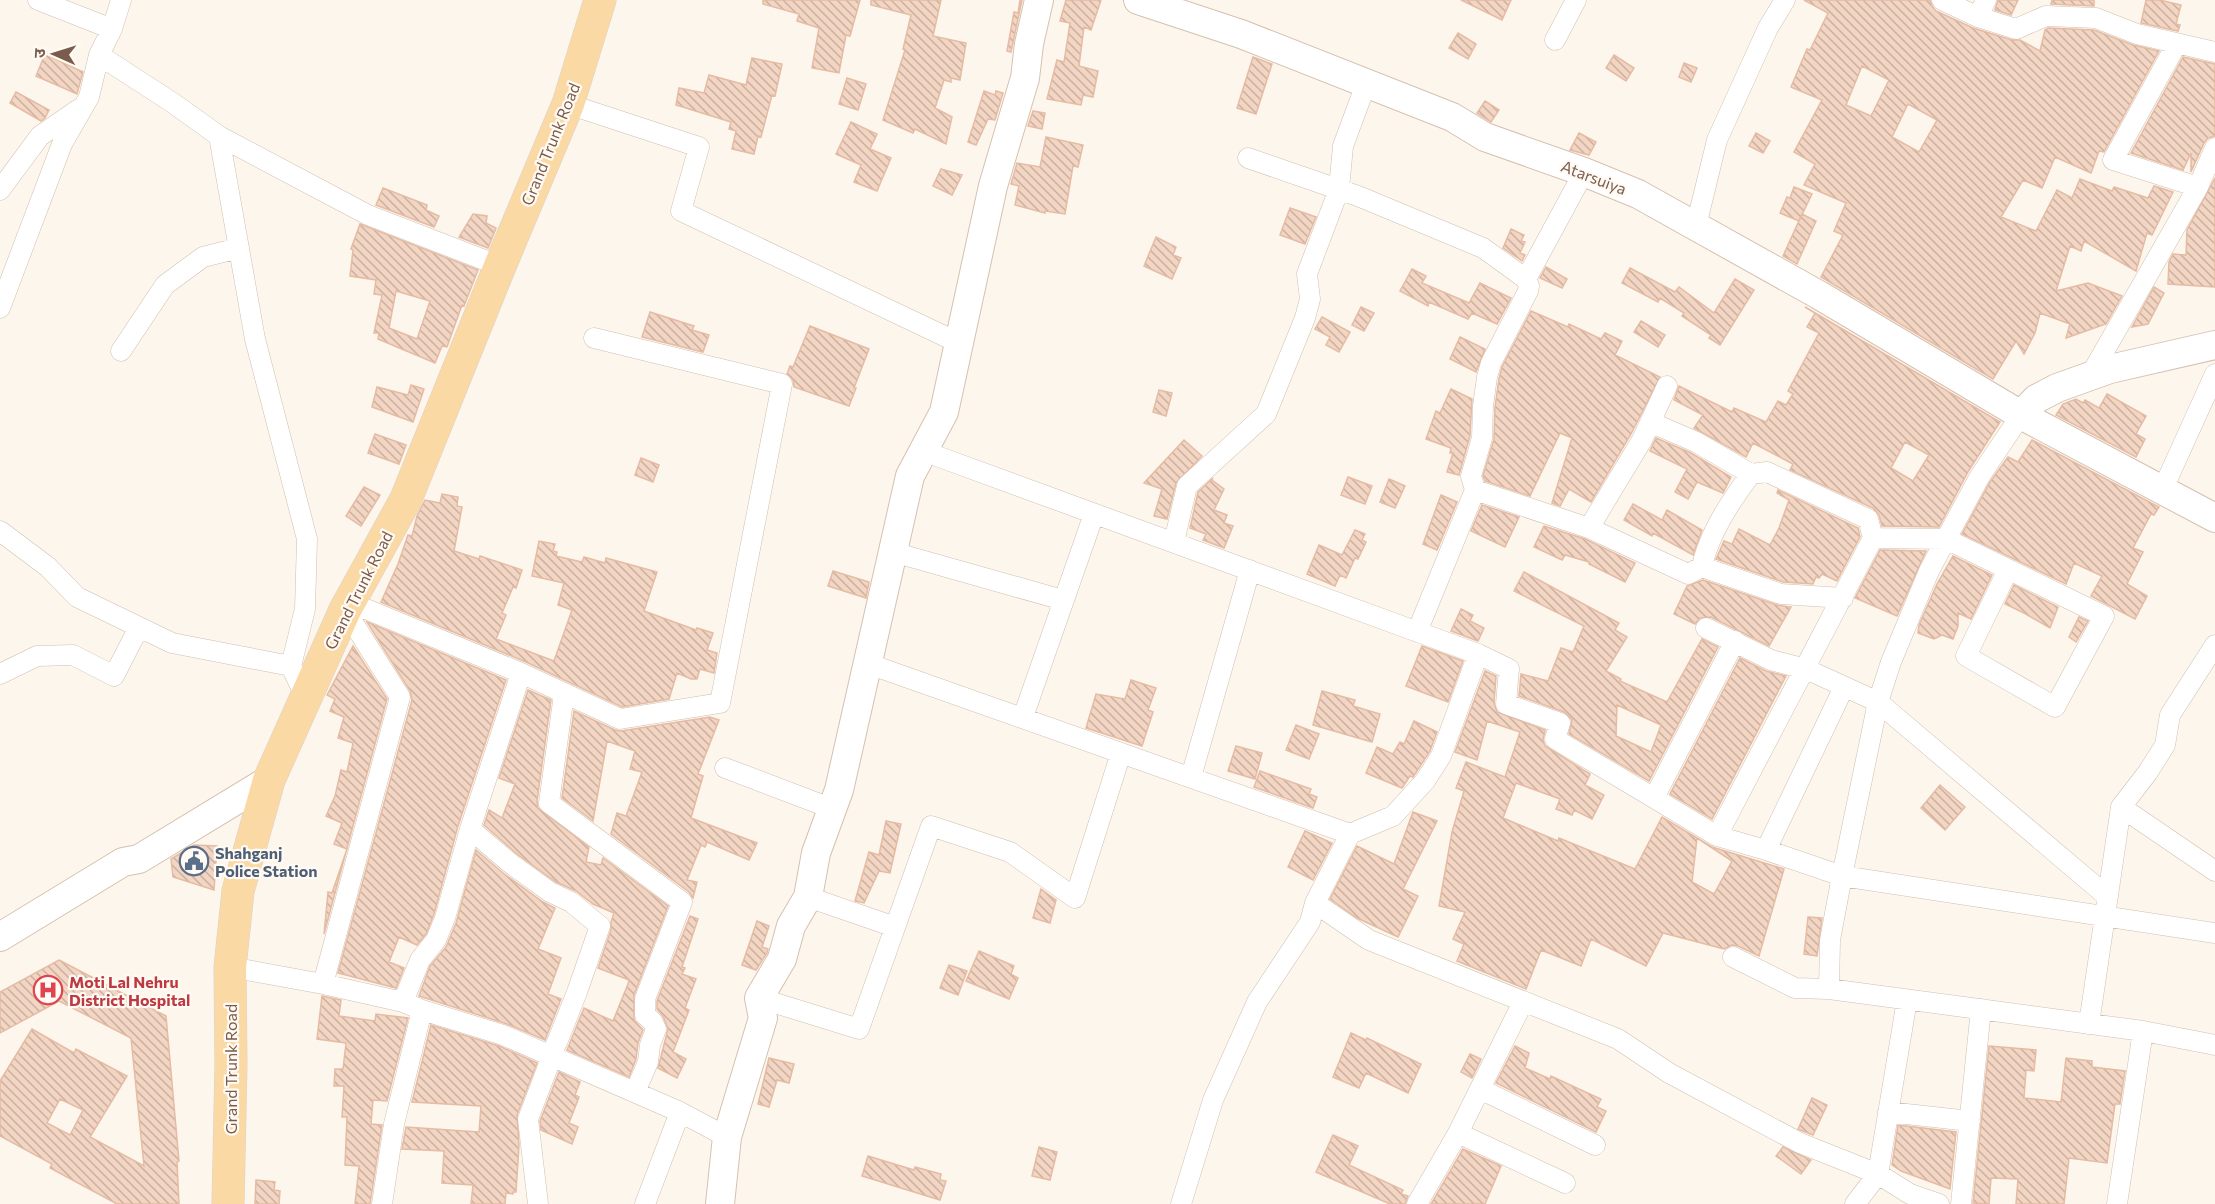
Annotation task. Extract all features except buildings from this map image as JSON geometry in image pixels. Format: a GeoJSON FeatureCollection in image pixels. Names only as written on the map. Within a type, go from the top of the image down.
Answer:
{"type":"FeatureCollection","features":[{"type":"Feature","properties":{"kind":"main road","name":"Grand Trunk Road"},"geometry":{"type":"LineString","coordinates":[[228,1204],[231,1065],[230,967],[238,891],[269,780],[347,606],[406,499],[568,104],[600,0]]}},
{"type":"Feature","properties":{"kind":"street"},"geometry":{"type":"LineString","coordinates":[[38,0],[112,29]]}},
{"type":"Feature","properties":{"kind":"street"},"geometry":{"type":"LineString","coordinates":[[0,308],[62,144],[89,97],[99,55],[112,29],[121,0]]}},
{"type":"Feature","properties":{"kind":"street"},"geometry":{"type":"LineString","coordinates":[[720,1204],[727,1137],[763,1018],[759,998],[782,959],[791,926],[808,897],[816,853],[833,809],[910,476],[944,412],[993,186],[1025,78],[1029,44],[1039,0]]}},
{"type":"Feature","properties":{"kind":"street","name":"Atarsuiya"},"geometry":{"type":"LineString","coordinates":[[1138,0],[1241,34],[1452,117],[1485,137],[1638,194],[1819,295],[2021,415],[2215,518]]}},
{"type":"Feature","properties":{"kind":"street"},"geometry":{"type":"LineString","coordinates":[[1555,40],[1576,0]]}},
{"type":"Feature","properties":{"kind":"street"},"geometry":{"type":"LineString","coordinates":[[1696,226],[1717,141],[1768,28],[1785,0]]}},
{"type":"Feature","properties":{"kind":"street"},"geometry":{"type":"LineString","coordinates":[[1942,0],[1982,9],[2016,28],[2046,16],[2096,18],[2137,34],[2176,45],[2215,52]]}},
{"type":"Feature","properties":{"kind":"street"},"geometry":{"type":"LineString","coordinates":[[2176,45],[2113,160],[2198,187]]}},
{"type":"Feature","properties":{"kind":"street"},"geometry":{"type":"LineString","coordinates":[[99,55],[219,136],[368,215],[500,266]]}},
{"type":"Feature","properties":{"kind":"street"},"geometry":{"type":"LineString","coordinates":[[1174,542],[1187,486],[1266,414],[1305,318],[1310,299],[1307,274],[1339,189],[1343,146],[1366,84]]}},
{"type":"Feature","properties":{"kind":"street"},"geometry":{"type":"LineString","coordinates":[[568,104],[699,147],[681,211],[959,343]]}},
{"type":"Feature","properties":{"kind":"street"},"geometry":{"type":"LineString","coordinates":[[0,190],[40,136],[84,106]]}},
{"type":"Feature","properties":{"kind":"street"},"geometry":{"type":"LineString","coordinates":[[219,136],[255,339],[307,539],[305,609],[291,666],[306,698]]}},
{"type":"Feature","properties":{"kind":"street"},"geometry":{"type":"LineString","coordinates":[[2090,376],[2198,187],[2215,148]]}},
{"type":"Feature","properties":{"kind":"street"},"geometry":{"type":"LineString","coordinates":[[1248,158],[1339,189],[1483,248],[1526,279],[1529,286],[1491,363],[1482,406],[1482,438],[1471,476],[1475,490],[1417,632]]}},
{"type":"Feature","properties":{"kind":"street"},"geometry":{"type":"LineString","coordinates":[[1526,279],[1584,172]]}},
{"type":"Feature","properties":{"kind":"street"},"geometry":{"type":"LineString","coordinates":[[121,351],[165,285],[203,257],[239,248]]}},
{"type":"Feature","properties":{"kind":"street"},"geometry":{"type":"LineString","coordinates":[[347,606],[521,673],[620,718],[720,703],[782,384],[594,338]]}},
{"type":"Feature","properties":{"kind":"street"},"geometry":{"type":"LineString","coordinates":[[1829,989],[1830,940],[1878,702],[1891,662],[1929,571],[1980,476],[2021,415],[2036,399],[2057,388],[2110,369],[2215,345]]}},
{"type":"Feature","properties":{"kind":"street"},"geometry":{"type":"LineString","coordinates":[[2162,491],[2215,374]]}},
{"type":"Feature","properties":{"kind":"street"},"geometry":{"type":"LineString","coordinates":[[1589,528],[1642,440],[1667,386]]}},
{"type":"Feature","properties":{"kind":"street"},"geometry":{"type":"LineString","coordinates":[[1650,422],[1696,442],[1751,474],[1767,472],[1868,519],[1873,538],[1717,836]]}},
{"type":"Feature","properties":{"kind":"street"},"geometry":{"type":"LineString","coordinates":[[923,451],[1478,654],[1509,669],[1506,704],[1560,723],[1555,739],[1717,836],[1842,876],[2215,933]]}},
{"type":"Feature","properties":{"kind":"street"},"geometry":{"type":"LineString","coordinates":[[1702,567],[1704,555],[1733,498],[1751,474]]}},
{"type":"Feature","properties":{"kind":"street"},"geometry":{"type":"LineString","coordinates":[[1475,490],[1589,528],[1688,574],[1702,567],[1781,594],[1843,598]]}},
{"type":"Feature","properties":{"kind":"street"},"geometry":{"type":"LineString","coordinates":[[1023,717],[1094,514]]}},
{"type":"Feature","properties":{"kind":"street"},"geometry":{"type":"LineString","coordinates":[[0,531],[48,567],[76,597],[172,643],[291,666]]}},
{"type":"Feature","properties":{"kind":"street"},"geometry":{"type":"LineString","coordinates":[[1873,538],[1946,538],[2104,616],[2055,707],[1966,656],[2008,570]]}},
{"type":"Feature","properties":{"kind":"street"},"geometry":{"type":"LineString","coordinates":[[893,552],[1063,600]]}},
{"type":"Feature","properties":{"kind":"street"},"geometry":{"type":"LineString","coordinates":[[1191,777],[1250,570]]}},
{"type":"Feature","properties":{"kind":"street"},"geometry":{"type":"LineString","coordinates":[[323,984],[400,697],[347,606]]}},
{"type":"Feature","properties":{"kind":"street"},"geometry":{"type":"LineString","coordinates":[[0,674],[37,656],[74,655],[114,676],[139,627]]}},
{"type":"Feature","properties":{"kind":"street"},"geometry":{"type":"LineString","coordinates":[[1706,628],[1771,660],[1806,669],[1878,702],[2108,897]]}},
{"type":"Feature","properties":{"kind":"street"},"geometry":{"type":"LineString","coordinates":[[1653,798],[1735,641]]}},
{"type":"Feature","properties":{"kind":"street"},"geometry":{"type":"LineString","coordinates":[[2089,1023],[2121,807],[2165,745],[2170,715],[2215,645]]}},
{"type":"Feature","properties":{"kind":"street"},"geometry":{"type":"LineString","coordinates":[[1181,1204],[1213,1100],[1257,1002],[1310,921],[1315,903],[1350,834],[1393,816],[1425,781],[1441,756],[1478,654]]}},
{"type":"Feature","properties":{"kind":"street"},"geometry":{"type":"LineString","coordinates":[[868,663],[1350,834]]}},
{"type":"Feature","properties":{"kind":"street"},"geometry":{"type":"LineString","coordinates":[[403,1002],[420,960],[436,939],[445,918],[470,829],[521,673]]}},
{"type":"Feature","properties":{"kind":"street"},"geometry":{"type":"LineString","coordinates":[[1766,850],[1844,687]]}},
{"type":"Feature","properties":{"kind":"street"},"geometry":{"type":"LineString","coordinates":[[564,694],[549,803],[682,902],[645,999],[645,1015],[656,1029],[650,1045],[648,1062],[635,1092]]}},
{"type":"Feature","properties":{"kind":"street"},"geometry":{"type":"LineString","coordinates":[[759,998],[859,1029],[932,826],[1010,852],[1075,898],[1121,753]]}},
{"type":"Feature","properties":{"kind":"street"},"geometry":{"type":"LineString","coordinates":[[725,768],[833,809]]}},
{"type":"Feature","properties":{"kind":"street"},"geometry":{"type":"LineString","coordinates":[[0,937],[43,921],[132,876],[139,859],[269,780]]}},
{"type":"Feature","properties":{"kind":"street"},"geometry":{"type":"LineString","coordinates":[[2121,807],[2215,872]]}},
{"type":"Feature","properties":{"kind":"street"},"geometry":{"type":"LineString","coordinates":[[470,829],[510,863],[550,892],[571,902],[600,926],[577,992],[558,1040],[549,1055],[528,1119],[538,1204]]}},
{"type":"Feature","properties":{"kind":"street"},"geometry":{"type":"LineString","coordinates":[[808,897],[895,927]]}},
{"type":"Feature","properties":{"kind":"street"},"geometry":{"type":"LineString","coordinates":[[1315,903],[1369,940],[1437,965],[1618,1039],[1669,1073],[1790,1137],[1878,1174],[1910,1194],[1939,1204]]}},
{"type":"Feature","properties":{"kind":"street"},"geometry":{"type":"LineString","coordinates":[[0,955],[43,921]]}},
{"type":"Feature","properties":{"kind":"street"},"geometry":{"type":"LineString","coordinates":[[1733,957],[1795,988],[1829,989],[2089,1023],[2215,1045]]}},
{"type":"Feature","properties":{"kind":"street"},"geometry":{"type":"LineString","coordinates":[[230,967],[403,1002],[503,1035],[680,1112],[727,1137]]}},
{"type":"Feature","properties":{"kind":"street"},"geometry":{"type":"LineString","coordinates":[[1855,1204],[1878,1174],[1907,1000]]}},
{"type":"Feature","properties":{"kind":"street"},"geometry":{"type":"LineString","coordinates":[[1417,1204],[1458,1133],[1523,1002]]}},
{"type":"Feature","properties":{"kind":"street"},"geometry":{"type":"LineString","coordinates":[[1961,1204],[1981,1009]]}},
{"type":"Feature","properties":{"kind":"street"},"geometry":{"type":"LineString","coordinates":[[382,1204],[394,1124],[422,1010]]}},
{"type":"Feature","properties":{"kind":"street"},"geometry":{"type":"LineString","coordinates":[[2117,1204],[2143,1031]]}},
{"type":"Feature","properties":{"kind":"street"},"geometry":{"type":"LineString","coordinates":[[1480,1089],[1595,1145]]}},
{"type":"Feature","properties":{"kind":"street"},"geometry":{"type":"LineString","coordinates":[[645,1204],[680,1112]]}},
{"type":"Feature","properties":{"kind":"street"},"geometry":{"type":"LineString","coordinates":[[1888,1112],[1970,1121]]}},
{"type":"Feature","properties":{"kind":"street"},"geometry":{"type":"LineString","coordinates":[[1458,1133],[1565,1183]]}},
{"type":"Feature","properties":{"kind":"place","name":"Shahganj Police Station"},"geometry":{"type":"Point","coordinates":[194,861]}},
{"type":"Feature","properties":{"kind":"place","name":"Moti Lal Nehru District Hospital"},"geometry":{"type":"Point","coordinates":[48,990]}}]}
